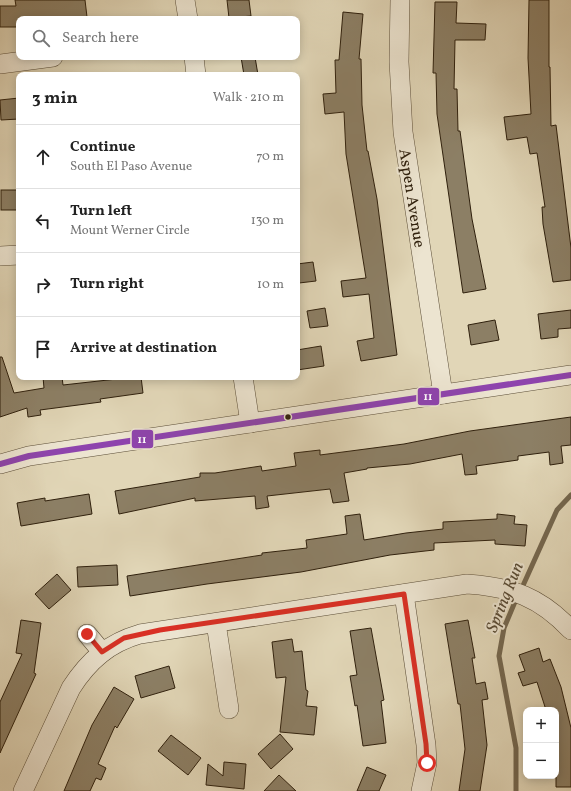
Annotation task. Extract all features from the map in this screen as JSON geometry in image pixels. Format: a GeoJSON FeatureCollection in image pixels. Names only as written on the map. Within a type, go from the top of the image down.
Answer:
{"type":"FeatureCollection","features":[{"type":"Feature","properties":{"kind":"street"},"geometry":{"type":"LineString","coordinates":[[185,0],[188,16]]}},
{"type":"Feature","properties":{"kind":"street","name":"Aspen Avenue"},"geometry":{"type":"LineString","coordinates":[[400,0],[399,62],[403,132],[443,394]]}},
{"type":"Feature","properties":{"kind":"street"},"geometry":{"type":"LineString","coordinates":[[0,64],[30,60]]}},
{"type":"Feature","properties":{"kind":"street"},"geometry":{"type":"LineString","coordinates":[[194,60],[196,72]]}},
{"type":"Feature","properties":{"kind":"street"},"geometry":{"type":"LineString","coordinates":[[0,256],[16,255]]}},
{"type":"Feature","properties":{"kind":"street"},"geometry":{"type":"LineString","coordinates":[[0,464],[28,456],[571,375]]}},
{"type":"Feature","properties":{"kind":"street"},"geometry":{"type":"LineString","coordinates":[[243,380],[250,423]]}},
{"type":"Feature","properties":{"kind":"street"},"geometry":{"type":"LineString","coordinates":[[23,791],[71,688],[81,673],[102,652],[124,638],[140,634],[467,584],[510,589],[530,598],[561,619],[571,630]]}},
{"type":"Feature","properties":{"kind":"street"},"geometry":{"type":"LineString","coordinates":[[404,594],[426,744],[427,763],[421,791]]}},
{"type":"Feature","properties":{"kind":"street"},"geometry":{"type":"LineString","coordinates":[[216,623],[229,709]]}},
{"type":"Feature","properties":{"kind":"street"},"geometry":{"type":"LineString","coordinates":[[87,634],[102,652]]}},
{"type":"Feature","properties":{"kind":"building"},"geometry":{"type":"Polygon","coordinates":[[[15,0],[85,0],[87,16],[16,16],[16,27],[0,27],[0,6],[16,6],[15,0]]]}},
{"type":"Feature","properties":{"kind":"building"},"geometry":{"type":"Polygon","coordinates":[[[227,0],[249,0],[251,16],[229,16],[227,0]]]}},
{"type":"Feature","properties":{"kind":"building"},"geometry":{"type":"Polygon","coordinates":[[[529,0],[549,0],[551,126],[556,125],[571,248],[571,280],[553,282],[543,224],[542,207],[545,207],[537,153],[530,154],[527,137],[507,140],[504,117],[531,114],[528,58],[529,0]]]}},
{"type":"Feature","properties":{"kind":"building"},"geometry":{"type":"Polygon","coordinates":[[[435,2],[457,2],[456,23],[486,24],[485,40],[455,40],[454,89],[457,89],[458,131],[460,131],[472,219],[486,289],[463,293],[437,114],[436,73],[433,73],[435,2]]]}},
{"type":"Feature","properties":{"kind":"building"},"geometry":{"type":"Polygon","coordinates":[[[343,12],[363,14],[359,59],[361,59],[362,105],[367,151],[377,199],[397,355],[361,361],[357,341],[374,338],[369,294],[343,297],[341,281],[366,278],[346,154],[344,112],[325,114],[323,94],[336,93],[335,60],[339,60],[343,12]]]}},
{"type":"Feature","properties":{"kind":"building"},"geometry":{"type":"Polygon","coordinates":[[[242,60],[256,60],[258,72],[244,72],[242,60]]]}},
{"type":"Feature","properties":{"kind":"building"},"geometry":{"type":"Polygon","coordinates":[[[16,98],[16,119],[1,120],[0,100],[16,98]]]}},
{"type":"Feature","properties":{"kind":"building"},"geometry":{"type":"Polygon","coordinates":[[[1,190],[16,190],[16,210],[1,210],[1,190]]]}},
{"type":"Feature","properties":{"kind":"building"},"geometry":{"type":"Polygon","coordinates":[[[313,262],[316,281],[300,283],[300,264],[313,262]]]}},
{"type":"Feature","properties":{"kind":"building"},"geometry":{"type":"Polygon","coordinates":[[[325,308],[328,326],[310,328],[307,311],[325,308]]]}},
{"type":"Feature","properties":{"kind":"building"},"geometry":{"type":"Polygon","coordinates":[[[571,310],[571,328],[558,329],[558,337],[541,339],[538,314],[571,310]]]}},
{"type":"Feature","properties":{"kind":"building"},"geometry":{"type":"Polygon","coordinates":[[[495,320],[499,340],[471,345],[468,325],[495,320]]]}},
{"type":"Feature","properties":{"kind":"building"},"geometry":{"type":"Polygon","coordinates":[[[321,346],[324,366],[300,370],[300,350],[321,346]]]}},
{"type":"Feature","properties":{"kind":"building"},"geometry":{"type":"Polygon","coordinates":[[[0,357],[2,357],[14,393],[44,388],[43,380],[62,380],[63,385],[108,380],[141,380],[143,393],[100,399],[101,402],[40,410],[41,415],[28,417],[27,408],[0,417],[0,357]]]}},
{"type":"Feature","properties":{"kind":"building"},"geometry":{"type":"Polygon","coordinates":[[[571,417],[571,445],[561,446],[563,463],[550,465],[549,452],[518,456],[518,460],[476,466],[477,474],[465,475],[462,454],[410,464],[367,468],[344,473],[349,501],[333,503],[330,489],[267,496],[269,507],[256,509],[255,496],[195,501],[195,498],[119,514],[115,491],[200,477],[200,473],[215,473],[261,466],[262,471],[296,466],[294,453],[320,450],[320,455],[404,444],[470,431],[571,417]]]}},
{"type":"Feature","properties":{"kind":"building"},"geometry":{"type":"Polygon","coordinates":[[[89,494],[92,514],[21,526],[17,503],[45,498],[45,501],[89,494]]]}},
{"type":"Feature","properties":{"kind":"building"},"geometry":{"type":"Polygon","coordinates":[[[360,514],[364,540],[443,529],[443,522],[497,519],[497,514],[515,516],[514,524],[527,525],[525,546],[495,544],[495,540],[434,543],[434,550],[390,555],[301,572],[130,596],[127,576],[262,555],[262,553],[307,548],[306,540],[347,534],[345,516],[360,514]]]}},
{"type":"Feature","properties":{"kind":"building"},"geometry":{"type":"Polygon","coordinates":[[[117,565],[118,585],[78,587],[77,567],[117,565]]]}},
{"type":"Feature","properties":{"kind":"building"},"geometry":{"type":"Polygon","coordinates":[[[57,574],[71,590],[49,609],[35,594],[57,574]]]}},
{"type":"Feature","properties":{"kind":"building"},"geometry":{"type":"Polygon","coordinates":[[[21,620],[41,623],[34,673],[36,674],[0,753],[0,702],[22,654],[16,653],[21,620]]]}},
{"type":"Feature","properties":{"kind":"building"},"geometry":{"type":"Polygon","coordinates":[[[468,620],[475,658],[472,658],[476,684],[485,682],[488,699],[482,700],[487,745],[480,791],[459,791],[465,749],[460,704],[458,704],[445,624],[468,620]]]}},
{"type":"Feature","properties":{"kind":"building"},"geometry":{"type":"Polygon","coordinates":[[[371,628],[384,700],[381,701],[386,743],[363,746],[357,705],[355,706],[350,676],[357,675],[350,631],[371,628]]]}},
{"type":"Feature","properties":{"kind":"building"},"geometry":{"type":"Polygon","coordinates":[[[292,639],[294,652],[302,651],[306,690],[308,691],[306,706],[317,707],[314,735],[280,732],[286,677],[276,678],[272,642],[292,639]]]}},
{"type":"Feature","properties":{"kind":"building"},"geometry":{"type":"Polygon","coordinates":[[[539,648],[543,662],[550,659],[561,687],[571,728],[571,787],[556,787],[556,779],[559,779],[559,707],[545,707],[537,682],[523,686],[518,673],[525,671],[519,655],[539,648]]]}},
{"type":"Feature","properties":{"kind":"building"},"geometry":{"type":"Polygon","coordinates":[[[169,666],[175,688],[141,698],[135,676],[169,666]]]}},
{"type":"Feature","properties":{"kind":"building"},"geometry":{"type":"Polygon","coordinates":[[[114,687],[134,699],[117,728],[115,726],[98,764],[106,768],[101,780],[96,778],[90,791],[64,791],[92,725],[114,687]]]}},
{"type":"Feature","properties":{"kind":"building"},"geometry":{"type":"Polygon","coordinates":[[[280,734],[293,749],[271,769],[258,754],[280,734]]]}},
{"type":"Feature","properties":{"kind":"building"},"geometry":{"type":"Polygon","coordinates":[[[171,735],[201,758],[188,775],[158,751],[171,735]]]}},
{"type":"Feature","properties":{"kind":"building"},"geometry":{"type":"Polygon","coordinates":[[[224,762],[246,764],[244,789],[206,785],[208,764],[223,776],[224,762]]]}},
{"type":"Feature","properties":{"kind":"building"},"geometry":{"type":"Polygon","coordinates":[[[367,767],[386,775],[379,791],[357,791],[367,767]]]}},
{"type":"Feature","properties":{"kind":"building"},"geometry":{"type":"Polygon","coordinates":[[[279,775],[296,791],[264,791],[279,775]]]}},
{"type":"Feature","properties":{"kind":"waterway","name":"Spring Run"},"geometry":{"type":"LineString","coordinates":[[521,590],[557,510],[571,495]]}},
{"type":"Feature","properties":{"kind":"waterway","name":"Spring Run"},"geometry":{"type":"LineString","coordinates":[[516,791],[516,748],[499,656],[504,628],[517,597]]}},
{"type":"Feature","properties":{"kind":"transit line","name":"11"},"geometry":{"type":"LineString","coordinates":[[0,464],[29,456],[571,375]]}},
{"type":"Feature","properties":{"kind":"route"},"geometry":{"type":"LineString","coordinates":[[87,634],[102,652],[124,638],[160,630],[216,623],[404,594],[426,744],[427,763]]}}]}
